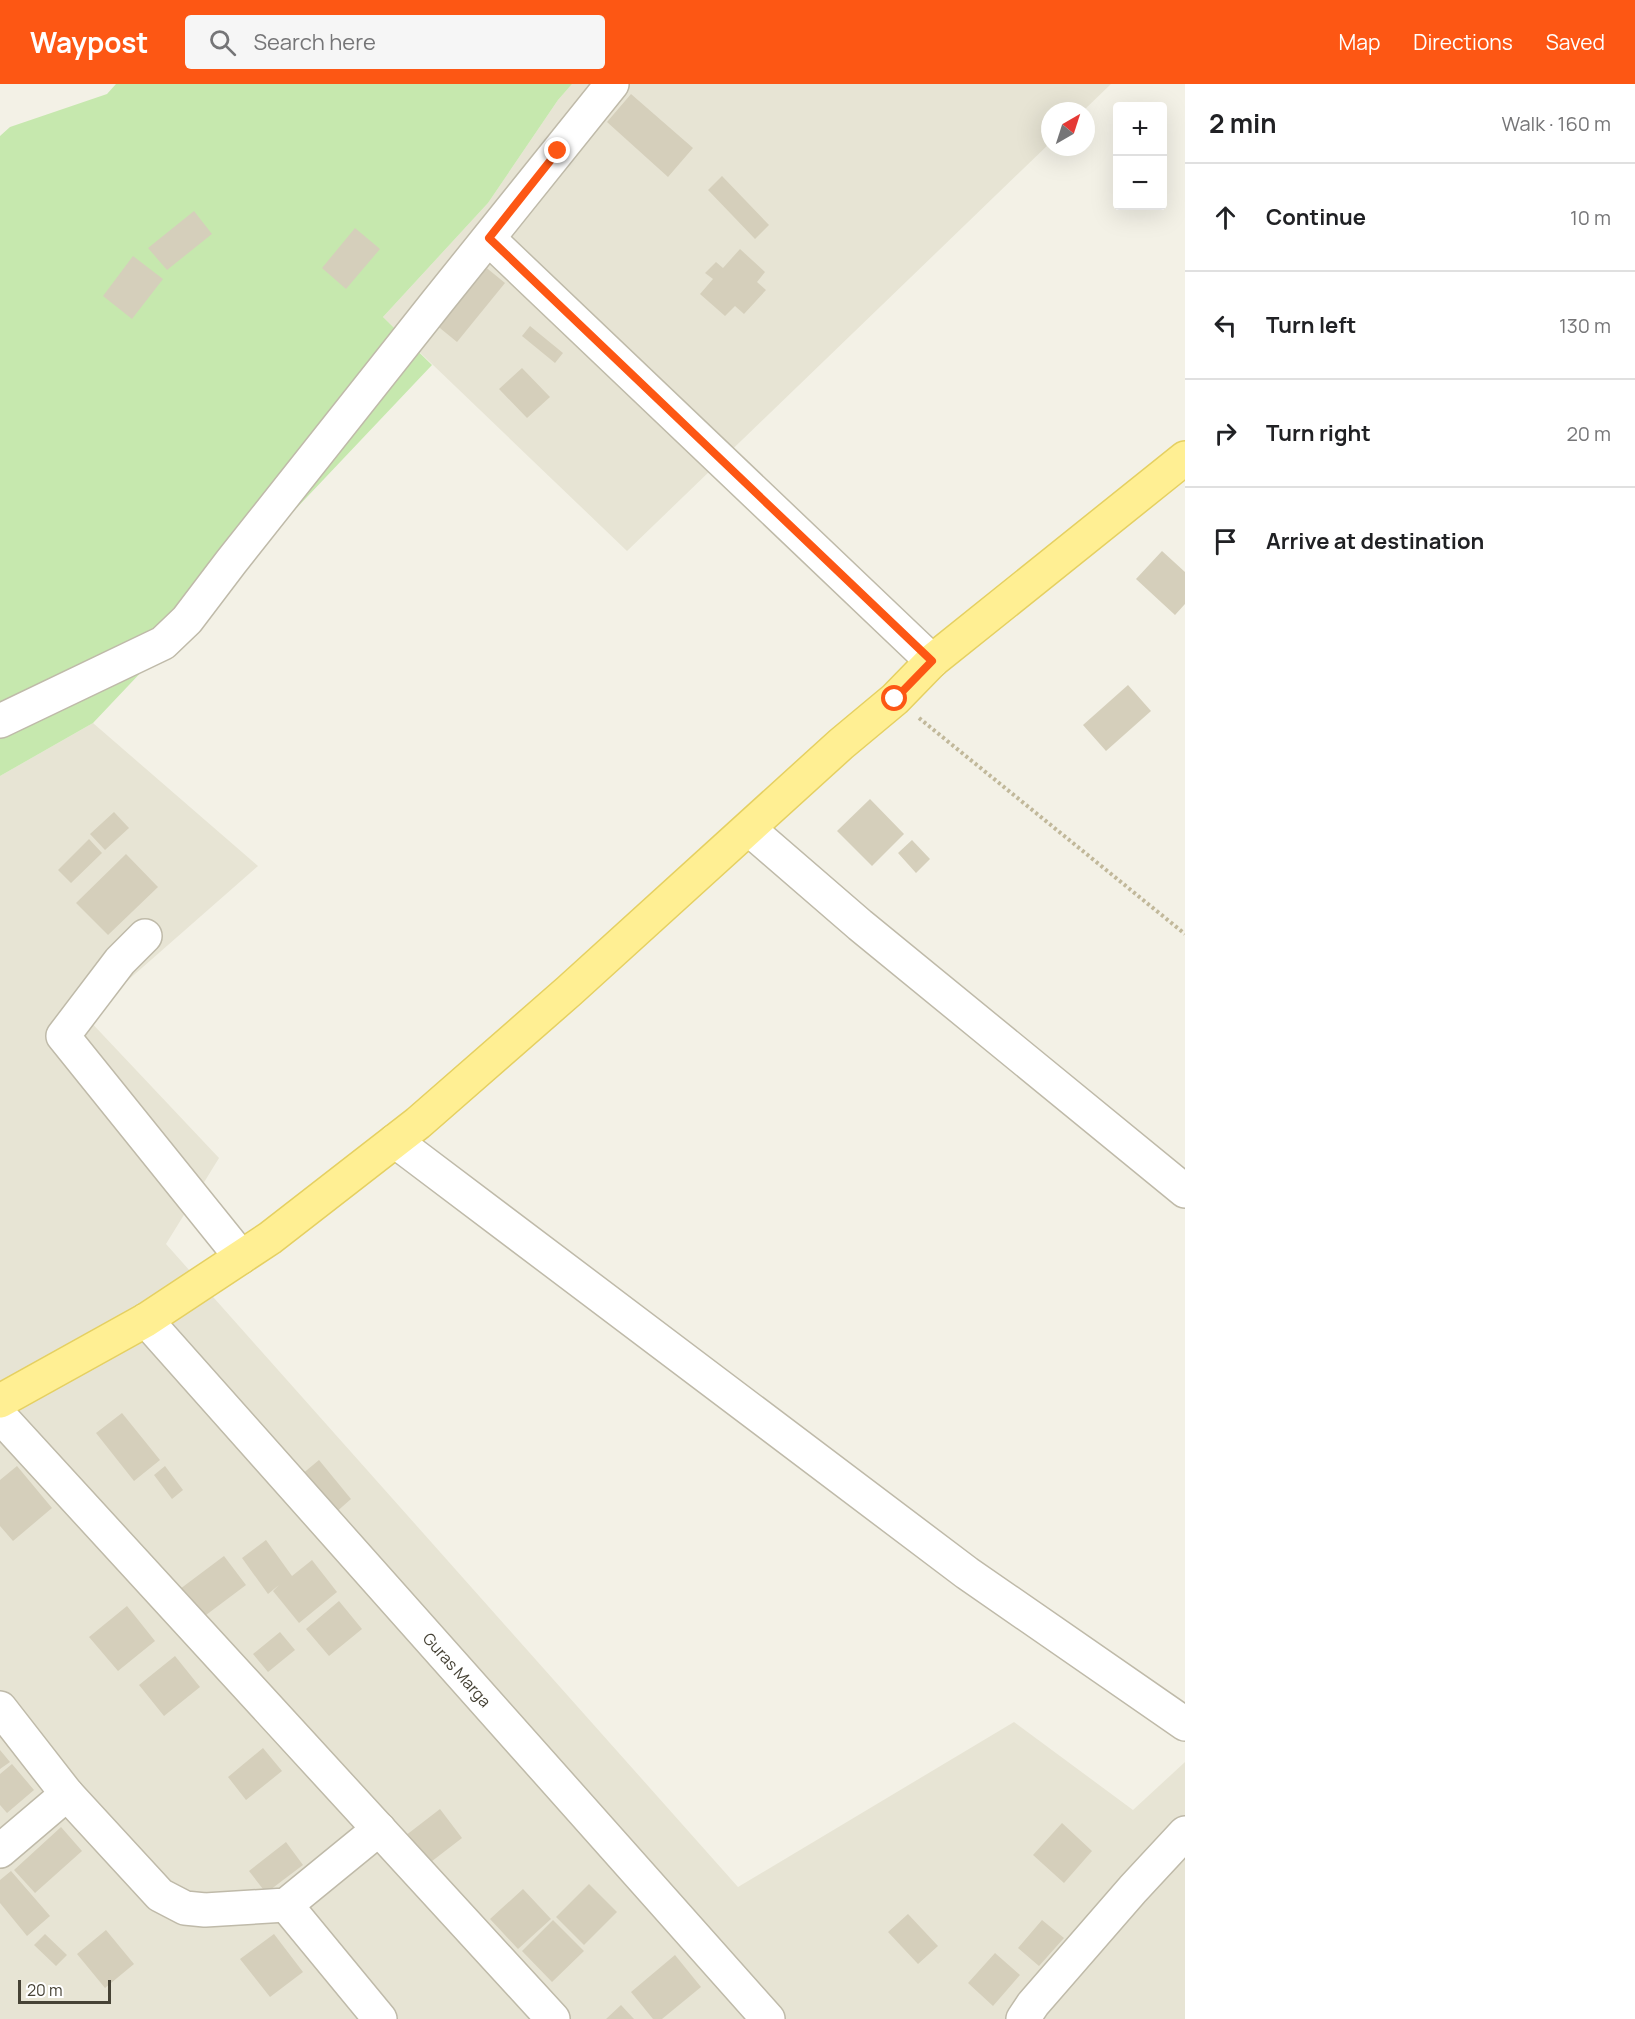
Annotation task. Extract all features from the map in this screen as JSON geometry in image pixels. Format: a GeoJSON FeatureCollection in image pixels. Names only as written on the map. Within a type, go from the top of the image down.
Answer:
{"type":"FeatureCollection","features":[{"type":"Feature","properties":{"kind":"main road"},"geometry":{"type":"LineString","coordinates":[[0,1401],[146,1320],[270,1238],[418,1123],[749,829],[841,744],[895,699],[932,661],[1185,458]]}},
{"type":"Feature","properties":{"kind":"street"},"geometry":{"type":"LineString","coordinates":[[0,721],[163,643],[187,620],[429,311],[612,84]]}},
{"type":"Feature","properties":{"kind":"street"},"geometry":{"type":"LineString","coordinates":[[489,238],[932,661]]}},
{"type":"Feature","properties":{"kind":"street"},"geometry":{"type":"LineString","coordinates":[[749,829],[860,925],[1185,1191]]}},
{"type":"Feature","properties":{"kind":"street"},"geometry":{"type":"LineString","coordinates":[[145,936],[120,961],[63,1036],[241,1257]]}},
{"type":"Feature","properties":{"kind":"street"},"geometry":{"type":"LineString","coordinates":[[395,1141],[967,1573],[1185,1724]]}},
{"type":"Feature","properties":{"kind":"street","name":"Guras Marga"},"geometry":{"type":"LineString","coordinates":[[146,1320],[768,2019]]}},
{"type":"Feature","properties":{"kind":"street"},"geometry":{"type":"LineString","coordinates":[[0,1416],[554,2019]]}},
{"type":"Feature","properties":{"kind":"street"},"geometry":{"type":"LineString","coordinates":[[0,1708],[67,1794],[160,1894],[185,1908],[205,1910],[286,1905],[379,1829]]}},
{"type":"Feature","properties":{"kind":"street"},"geometry":{"type":"LineString","coordinates":[[0,1851],[67,1794]]}},
{"type":"Feature","properties":{"kind":"street"},"geometry":{"type":"LineString","coordinates":[[1023,2019],[1033,2004],[1185,1833]]}},
{"type":"Feature","properties":{"kind":"street"},"geometry":{"type":"LineString","coordinates":[[286,1905],[380,2019]]}},
{"type":"Feature","properties":{"kind":"path"},"geometry":{"type":"LineString","coordinates":[[895,699],[1185,934]]}},
{"type":"Feature","properties":{"kind":"shaded area"},"geometry":{"type":"Polygon","coordinates":[[[572,84],[1111,84],[1092,102],[1041,102],[1041,152],[627,551],[383,317],[488,203],[558,100],[572,84]]]}},
{"type":"Feature","properties":{"kind":"shaded area"},"geometry":{"type":"Polygon","coordinates":[[[93,723],[258,866],[86,1017],[219,1158],[166,1244],[738,1887],[1014,1722],[1133,1810],[1185,1762],[1185,2019],[0,2019],[0,776],[93,723]]]}},
{"type":"Feature","properties":{"kind":"green space"},"geometry":{"type":"Polygon","coordinates":[[[116,84],[572,84],[558,100],[488,203],[383,317],[432,365],[93,723],[0,776],[0,136],[10,127],[107,94],[116,84]]]}},
{"type":"Feature","properties":{"kind":"building"},"geometry":{"type":"Polygon","coordinates":[[[631,94],[693,148],[668,177],[607,122],[631,94]]]}},
{"type":"Feature","properties":{"kind":"building"},"geometry":{"type":"Polygon","coordinates":[[[722,176],[769,225],[755,239],[708,190],[722,176]]]}},
{"type":"Feature","properties":{"kind":"building"},"geometry":{"type":"Polygon","coordinates":[[[194,211],[212,234],[167,270],[148,248],[194,211]]]}},
{"type":"Feature","properties":{"kind":"building"},"geometry":{"type":"Polygon","coordinates":[[[355,228],[380,249],[346,289],[322,268],[355,228]]]}},
{"type":"Feature","properties":{"kind":"building"},"geometry":{"type":"Polygon","coordinates":[[[740,249],[765,272],[757,282],[766,290],[744,314],[735,306],[725,316],[700,294],[713,279],[705,273],[716,262],[723,268],[740,249]]]}},
{"type":"Feature","properties":{"kind":"building"},"geometry":{"type":"Polygon","coordinates":[[[133,256],[163,279],[132,319],[103,296],[133,256]]]}},
{"type":"Feature","properties":{"kind":"building"},"geometry":{"type":"Polygon","coordinates":[[[483,265],[505,283],[457,342],[435,324],[483,265]]]}},
{"type":"Feature","properties":{"kind":"building"},"geometry":{"type":"Polygon","coordinates":[[[530,326],[563,353],[555,363],[522,336],[530,326]]]}},
{"type":"Feature","properties":{"kind":"building"},"geometry":{"type":"Polygon","coordinates":[[[522,368],[550,397],[527,418],[499,389],[522,368]]]}},
{"type":"Feature","properties":{"kind":"building"},"geometry":{"type":"Polygon","coordinates":[[[1162,551],[1185,572],[1185,604],[1175,615],[1136,579],[1162,551]]]}},
{"type":"Feature","properties":{"kind":"building"},"geometry":{"type":"Polygon","coordinates":[[[1128,685],[1151,711],[1106,751],[1083,725],[1128,685]]]}},
{"type":"Feature","properties":{"kind":"building"},"geometry":{"type":"Polygon","coordinates":[[[870,799],[904,834],[872,866],[837,831],[870,799]]]}},
{"type":"Feature","properties":{"kind":"building"},"geometry":{"type":"Polygon","coordinates":[[[114,812],[129,828],[105,850],[90,834],[114,812]]]}},
{"type":"Feature","properties":{"kind":"building"},"geometry":{"type":"Polygon","coordinates":[[[89,839],[102,853],[71,883],[58,870],[89,839]]]}},
{"type":"Feature","properties":{"kind":"building"},"geometry":{"type":"Polygon","coordinates":[[[912,840],[930,859],[916,873],[898,853],[912,840]]]}},
{"type":"Feature","properties":{"kind":"building"},"geometry":{"type":"Polygon","coordinates":[[[126,854],[158,887],[108,935],[76,903],[126,854]]]}},
{"type":"Feature","properties":{"kind":"building"},"geometry":{"type":"Polygon","coordinates":[[[122,1413],[160,1460],[134,1481],[96,1433],[122,1413]]]}},
{"type":"Feature","properties":{"kind":"building"},"geometry":{"type":"Polygon","coordinates":[[[319,1460],[351,1499],[334,1514],[301,1475],[319,1460]]]}},
{"type":"Feature","properties":{"kind":"building"},"geometry":{"type":"Polygon","coordinates":[[[17,1466],[52,1508],[13,1541],[0,1526],[0,1480],[17,1466]]]}},
{"type":"Feature","properties":{"kind":"building"},"geometry":{"type":"Polygon","coordinates":[[[165,1466],[183,1490],[172,1499],[154,1475],[165,1466]]]}},
{"type":"Feature","properties":{"kind":"building"},"geometry":{"type":"Polygon","coordinates":[[[266,1540],[292,1576],[312,1560],[337,1592],[299,1623],[273,1591],[279,1585],[268,1594],[242,1558],[266,1540]]]}},
{"type":"Feature","properties":{"kind":"building"},"geometry":{"type":"Polygon","coordinates":[[[224,1556],[246,1585],[198,1621],[176,1592],[224,1556]]]}},
{"type":"Feature","properties":{"kind":"building"},"geometry":{"type":"Polygon","coordinates":[[[339,1601],[362,1629],[329,1656],[306,1629],[339,1601]]]}},
{"type":"Feature","properties":{"kind":"building"},"geometry":{"type":"Polygon","coordinates":[[[127,1606],[155,1641],[118,1671],[89,1637],[127,1606]]]}},
{"type":"Feature","properties":{"kind":"building"},"geometry":{"type":"Polygon","coordinates":[[[280,1632],[295,1650],[268,1672],[253,1654],[280,1632]]]}},
{"type":"Feature","properties":{"kind":"building"},"geometry":{"type":"Polygon","coordinates":[[[175,1656],[200,1687],[164,1716],[139,1685],[175,1656]]]}},
{"type":"Feature","properties":{"kind":"building"},"geometry":{"type":"Polygon","coordinates":[[[263,1748],[282,1771],[246,1800],[228,1777],[263,1748]]]}},
{"type":"Feature","properties":{"kind":"building"},"geometry":{"type":"Polygon","coordinates":[[[0,1750],[10,1762],[0,1769],[0,1750]]]}},
{"type":"Feature","properties":{"kind":"building"},"geometry":{"type":"Polygon","coordinates":[[[12,1764],[34,1790],[7,1813],[0,1805],[0,1774],[12,1764]]]}},
{"type":"Feature","properties":{"kind":"building"},"geometry":{"type":"Polygon","coordinates":[[[440,1809],[462,1838],[427,1865],[405,1836],[440,1809]]]}},
{"type":"Feature","properties":{"kind":"building"},"geometry":{"type":"Polygon","coordinates":[[[1062,1823],[1092,1851],[1064,1883],[1033,1855],[1062,1823]]]}},
{"type":"Feature","properties":{"kind":"building"},"geometry":{"type":"Polygon","coordinates":[[[61,1827],[82,1851],[35,1893],[14,1870],[61,1827]]]}},
{"type":"Feature","properties":{"kind":"building"},"geometry":{"type":"Polygon","coordinates":[[[286,1842],[303,1865],[266,1893],[249,1871],[286,1842]]]}},
{"type":"Feature","properties":{"kind":"building"},"geometry":{"type":"Polygon","coordinates":[[[11,1871],[50,1916],[27,1936],[0,1903],[0,1880],[11,1871]]]}},
{"type":"Feature","properties":{"kind":"building"},"geometry":{"type":"Polygon","coordinates":[[[589,1884],[617,1912],[584,1945],[556,1917],[589,1884]]]}},
{"type":"Feature","properties":{"kind":"building"},"geometry":{"type":"Polygon","coordinates":[[[523,1889],[551,1919],[518,1949],[490,1919],[523,1889]]]}},
{"type":"Feature","properties":{"kind":"building"},"geometry":{"type":"Polygon","coordinates":[[[908,1914],[938,1946],[918,1964],[888,1932],[908,1914]]]}},
{"type":"Feature","properties":{"kind":"building"},"geometry":{"type":"Polygon","coordinates":[[[553,1920],[584,1951],[552,1982],[522,1951],[553,1920]]]}},
{"type":"Feature","properties":{"kind":"building"},"geometry":{"type":"Polygon","coordinates":[[[1042,1920],[1064,1938],[1039,1966],[1018,1948],[1042,1920]]]}},
{"type":"Feature","properties":{"kind":"building"},"geometry":{"type":"Polygon","coordinates":[[[106,1930],[134,1964],[105,1988],[77,1954],[106,1930]]]}},
{"type":"Feature","properties":{"kind":"building"},"geometry":{"type":"Polygon","coordinates":[[[45,1934],[67,1955],[56,1966],[34,1945],[45,1934]]]}},
{"type":"Feature","properties":{"kind":"building"},"geometry":{"type":"Polygon","coordinates":[[[274,1934],[303,1972],[270,1997],[240,1959],[274,1934]]]}},
{"type":"Feature","properties":{"kind":"building"},"geometry":{"type":"Polygon","coordinates":[[[995,1953],[1020,1975],[993,2006],[968,1983],[995,1953]]]}},
{"type":"Feature","properties":{"kind":"building"},"geometry":{"type":"Polygon","coordinates":[[[675,1955],[701,1987],[662,2019],[653,2019],[631,1992],[675,1955]]]}},
{"type":"Feature","properties":{"kind":"building"},"geometry":{"type":"Polygon","coordinates":[[[621,2005],[634,2019],[606,2019],[621,2005]]]}},
{"type":"Feature","properties":{"kind":"route"},"geometry":{"type":"LineString","coordinates":[[558,151],[489,238],[932,661],[895,699]]}}]}
